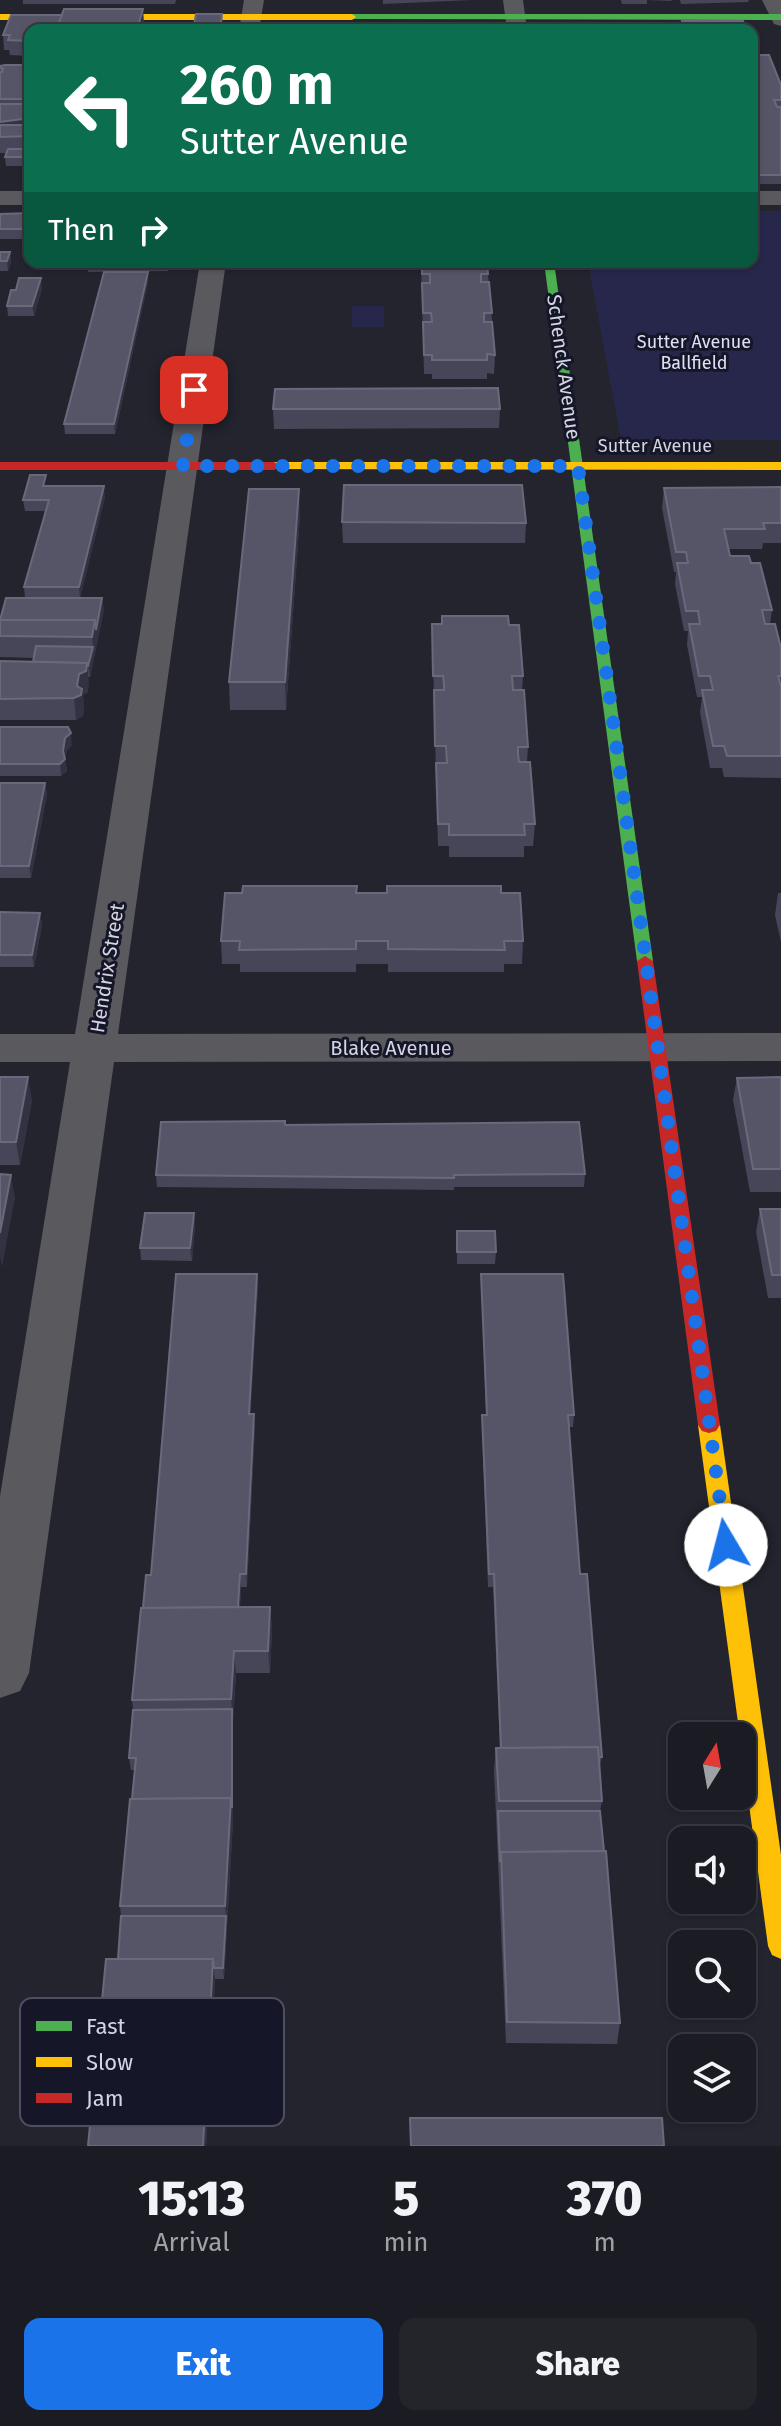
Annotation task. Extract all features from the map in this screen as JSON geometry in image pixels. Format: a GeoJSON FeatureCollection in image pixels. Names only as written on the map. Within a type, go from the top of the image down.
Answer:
{"type":"FeatureCollection","features":[{"type":"Feature","properties":{"kind":"street"},"geometry":{"type":"LineString","coordinates":[[0,17],[778,13]]}},
{"type":"Feature","properties":{"kind":"street"},"geometry":{"type":"LineString","coordinates":[[0,198],[24,198]]}},
{"type":"Feature","properties":{"kind":"street"},"geometry":{"type":"LineString","coordinates":[[758,198],[781,198]]}},
{"type":"Feature","properties":{"kind":"street","name":"Hendrix Street"},"geometry":{"type":"LineString","coordinates":[[0,1673],[212,268]]}},
{"type":"Feature","properties":{"kind":"street","name":"Schenck Avenue"},"geometry":{"type":"LineString","coordinates":[[550,268],[781,1946]]}},
{"type":"Feature","properties":{"kind":"street","name":"Sutter Avenue"},"geometry":{"type":"LineString","coordinates":[[0,466],[781,466]]}},
{"type":"Feature","properties":{"kind":"street","name":"Blake Avenue"},"geometry":{"type":"LineString","coordinates":[[0,1048],[781,1047]]}},
{"type":"Feature","properties":{"kind":"green space","name":"Sutter Avenue Ballfield"},"geometry":{"type":"Polygon","coordinates":[[[758,211],[781,211],[781,440],[621,440],[589,268],[758,268],[758,211]]]}},
{"type":"Feature","properties":{"kind":"green space"},"geometry":{"type":"Polygon","coordinates":[[[352,306],[384,306],[384,327],[352,327],[352,306]]]}},
{"type":"Feature","properties":{"kind":"building"},"geometry":{"type":"Polygon","coordinates":[[[64,9],[143,9],[139,24],[58,24],[64,9]]]}},
{"type":"Feature","properties":{"kind":"building"},"geometry":{"type":"Polygon","coordinates":[[[196,14],[222,14],[221,24],[194,24],[196,14]]]}},
{"type":"Feature","properties":{"kind":"building"},"geometry":{"type":"Polygon","coordinates":[[[11,15],[62,15],[58,24],[24,24],[24,41],[8,40],[10,35],[3,35],[11,15]]]}},
{"type":"Feature","properties":{"kind":"building"},"geometry":{"type":"Polygon","coordinates":[[[682,21],[743,21],[744,24],[683,24],[682,21]]]}},
{"type":"Feature","properties":{"kind":"building"},"geometry":{"type":"Polygon","coordinates":[[[758,55],[769,55],[781,85],[781,100],[774,100],[777,107],[781,107],[781,175],[758,175],[758,55]]]}},
{"type":"Feature","properties":{"kind":"building"},"geometry":{"type":"Polygon","coordinates":[[[24,65],[24,99],[0,99],[0,72],[3,69],[0,66],[24,65]]]}},
{"type":"Feature","properties":{"kind":"building"},"geometry":{"type":"Polygon","coordinates":[[[0,104],[24,104],[24,119],[0,122],[0,104]]]}},
{"type":"Feature","properties":{"kind":"building"},"geometry":{"type":"Polygon","coordinates":[[[0,125],[24,125],[24,136],[0,137],[0,125]]]}},
{"type":"Feature","properties":{"kind":"building"},"geometry":{"type":"Polygon","coordinates":[[[8,149],[24,149],[24,157],[5,157],[8,149]]]}},
{"type":"Feature","properties":{"kind":"building"},"geometry":{"type":"Polygon","coordinates":[[[24,213],[24,229],[0,229],[0,214],[24,213]]]}},
{"type":"Feature","properties":{"kind":"building"},"geometry":{"type":"Polygon","coordinates":[[[0,252],[10,252],[7,261],[0,261],[0,252]]]}},
{"type":"Feature","properties":{"kind":"building"},"geometry":{"type":"Polygon","coordinates":[[[422,268],[488,268],[488,274],[481,274],[481,282],[489,282],[492,313],[484,313],[484,322],[492,322],[495,355],[487,354],[487,360],[432,360],[432,355],[424,355],[423,322],[432,322],[431,313],[423,313],[422,283],[430,283],[430,274],[422,274],[422,268]]]}},
{"type":"Feature","properties":{"kind":"building"},"geometry":{"type":"Polygon","coordinates":[[[104,272],[148,272],[114,424],[64,424],[104,272]]]}},
{"type":"Feature","properties":{"kind":"building"},"geometry":{"type":"Polygon","coordinates":[[[19,278],[41,278],[32,306],[7,306],[11,290],[16,290],[19,278]]]}},
{"type":"Feature","properties":{"kind":"building"},"geometry":{"type":"Polygon","coordinates":[[[498,388],[500,409],[273,409],[275,389],[498,388]]]}},
{"type":"Feature","properties":{"kind":"building"},"geometry":{"type":"Polygon","coordinates":[[[30,475],[46,475],[43,486],[104,486],[79,587],[24,587],[49,500],[23,500],[30,475]]]}},
{"type":"Feature","properties":{"kind":"building"},"geometry":{"type":"Polygon","coordinates":[[[344,485],[522,485],[526,523],[342,522],[344,485]]]}},
{"type":"Feature","properties":{"kind":"building"},"geometry":{"type":"Polygon","coordinates":[[[781,487],[781,523],[763,523],[765,529],[724,529],[730,556],[749,556],[751,563],[760,563],[772,610],[762,610],[765,624],[775,624],[781,648],[781,676],[778,676],[781,687],[781,756],[727,756],[724,746],[713,746],[702,690],[713,690],[710,676],[699,676],[689,624],[700,624],[698,611],[686,611],[677,563],[688,563],[686,552],[676,552],[664,488],[781,487]]]}},
{"type":"Feature","properties":{"kind":"building"},"geometry":{"type":"Polygon","coordinates":[[[249,489],[299,489],[285,682],[229,682],[249,489]]]}},
{"type":"Feature","properties":{"kind":"building"},"geometry":{"type":"Polygon","coordinates":[[[6,598],[102,598],[96,630],[95,620],[0,620],[6,598]]]}},
{"type":"Feature","properties":{"kind":"building"},"geometry":{"type":"Polygon","coordinates":[[[442,616],[508,616],[509,625],[519,625],[523,676],[512,676],[513,690],[524,690],[528,747],[518,747],[518,755],[519,762],[530,762],[535,824],[524,824],[525,835],[449,835],[449,824],[438,824],[436,763],[447,763],[446,746],[435,746],[434,690],[444,690],[444,684],[443,676],[433,676],[432,624],[442,624],[442,616]]]}},
{"type":"Feature","properties":{"kind":"building"},"geometry":{"type":"Polygon","coordinates":[[[0,620],[95,620],[92,637],[0,636],[0,620]]]}},
{"type":"Feature","properties":{"kind":"building"},"geometry":{"type":"Polygon","coordinates":[[[36,646],[93,647],[87,666],[87,663],[33,662],[36,646]]]}},
{"type":"Feature","properties":{"kind":"building"},"geometry":{"type":"Polygon","coordinates":[[[0,661],[87,663],[86,671],[79,674],[77,686],[82,689],[81,695],[74,698],[0,699],[0,661]]]}},
{"type":"Feature","properties":{"kind":"building"},"geometry":{"type":"Polygon","coordinates":[[[0,727],[68,727],[71,733],[65,738],[65,759],[60,764],[0,764],[0,727]]]}},
{"type":"Feature","properties":{"kind":"building"},"geometry":{"type":"Polygon","coordinates":[[[0,783],[45,783],[29,866],[0,866],[0,783]]]}},
{"type":"Feature","properties":{"kind":"building"},"geometry":{"type":"Polygon","coordinates":[[[243,886],[357,886],[356,893],[387,893],[387,886],[501,886],[501,893],[520,893],[523,941],[504,941],[505,950],[388,949],[388,941],[356,941],[356,949],[239,950],[240,941],[221,941],[225,893],[242,893],[243,886]]]}},
{"type":"Feature","properties":{"kind":"building"},"geometry":{"type":"Polygon","coordinates":[[[0,912],[40,913],[32,955],[0,955],[0,912]]]}},
{"type":"Feature","properties":{"kind":"building"},"geometry":{"type":"Polygon","coordinates":[[[0,1077],[28,1077],[16,1142],[0,1142],[0,1077]]]}},
{"type":"Feature","properties":{"kind":"building"},"geometry":{"type":"Polygon","coordinates":[[[781,1077],[781,1169],[753,1169],[737,1078],[781,1077]]]}},
{"type":"Feature","properties":{"kind":"building"},"geometry":{"type":"Polygon","coordinates":[[[285,1121],[285,1125],[579,1122],[585,1174],[454,1175],[454,1178],[156,1175],[161,1122],[285,1121]]]}},
{"type":"Feature","properties":{"kind":"building"},"geometry":{"type":"Polygon","coordinates":[[[0,1174],[11,1175],[0,1233],[0,1174]]]}},
{"type":"Feature","properties":{"kind":"building"},"geometry":{"type":"Polygon","coordinates":[[[760,1209],[781,1209],[781,1275],[772,1275],[760,1209]]]}},
{"type":"Feature","properties":{"kind":"building"},"geometry":{"type":"Polygon","coordinates":[[[145,1213],[194,1213],[190,1248],[140,1248],[145,1213]]]}},
{"type":"Feature","properties":{"kind":"building"},"geometry":{"type":"Polygon","coordinates":[[[457,1231],[495,1231],[496,1252],[457,1252],[457,1231]]]}},
{"type":"Feature","properties":{"kind":"building"},"geometry":{"type":"Polygon","coordinates":[[[176,1274],[257,1274],[249,1414],[254,1414],[246,1574],[240,1574],[238,1607],[143,1608],[146,1575],[151,1575],[176,1274]]]}},
{"type":"Feature","properties":{"kind":"building"},"geometry":{"type":"Polygon","coordinates":[[[481,1274],[563,1274],[574,1415],[568,1415],[580,1574],[587,1574],[602,1757],[598,1757],[598,1747],[501,1748],[494,1574],[489,1574],[482,1415],[487,1415],[481,1274]]]}},
{"type":"Feature","properties":{"kind":"building"},"geometry":{"type":"Polygon","coordinates":[[[270,1607],[268,1651],[234,1651],[231,1699],[132,1700],[141,1608],[270,1607]]]}},
{"type":"Feature","properties":{"kind":"building"},"geometry":{"type":"Polygon","coordinates":[[[232,1709],[232,1808],[231,1798],[132,1799],[136,1758],[129,1758],[133,1710],[232,1709]]]}},
{"type":"Feature","properties":{"kind":"building"},"geometry":{"type":"Polygon","coordinates":[[[598,1747],[602,1801],[499,1801],[496,1748],[598,1747]]]}},
{"type":"Feature","properties":{"kind":"building"},"geometry":{"type":"Polygon","coordinates":[[[231,1798],[225,1906],[120,1906],[130,1799],[231,1798]]]}},
{"type":"Feature","properties":{"kind":"building"},"geometry":{"type":"Polygon","coordinates":[[[498,1811],[600,1811],[604,1851],[501,1852],[500,1862],[498,1811]]]}},
{"type":"Feature","properties":{"kind":"building"},"geometry":{"type":"Polygon","coordinates":[[[606,1851],[620,2023],[507,2022],[501,1852],[606,1851]]]}},
{"type":"Feature","properties":{"kind":"building"},"geometry":{"type":"Polygon","coordinates":[[[121,1916],[226,1916],[223,1968],[214,1968],[213,1959],[118,1959],[121,1916]]]}},
{"type":"Feature","properties":{"kind":"building"},"geometry":{"type":"Polygon","coordinates":[[[106,1959],[213,1959],[211,1998],[102,1998],[106,1959]]]}},
{"type":"Feature","properties":{"kind":"building"},"geometry":{"type":"Polygon","coordinates":[[[410,2118],[662,2118],[664,2146],[411,2146],[410,2118]]]}},
{"type":"Feature","properties":{"kind":"building"},"geometry":{"type":"Polygon","coordinates":[[[90,2126],[204,2126],[203,2146],[88,2146],[90,2126]]]}},
{"type":"Feature","properties":{"kind":"traffic: fast"},"geometry":{"type":"LineString","coordinates":[[352,17],[781,17]]}},
{"type":"Feature","properties":{"kind":"traffic: fast"},"geometry":{"type":"LineString","coordinates":[[550,268],[645,961]]}},
{"type":"Feature","properties":{"kind":"traffic: slow"},"geometry":{"type":"LineString","coordinates":[[0,17],[352,17]]}},
{"type":"Feature","properties":{"kind":"traffic: slow"},"geometry":{"type":"LineString","coordinates":[[274,466],[781,466]]}},
{"type":"Feature","properties":{"kind":"traffic: slow"},"geometry":{"type":"LineString","coordinates":[[709,1425],[781,1946]]}},
{"type":"Feature","properties":{"kind":"traffic: jam"},"geometry":{"type":"LineString","coordinates":[[0,466],[274,466]]}},
{"type":"Feature","properties":{"kind":"traffic: jam"},"geometry":{"type":"LineString","coordinates":[[645,961],[709,1425]]}},
{"type":"Feature","properties":{"kind":"route"},"geometry":{"type":"LineString","coordinates":[[194,390],[183,466],[578,466],[726,1545]]}}]}
